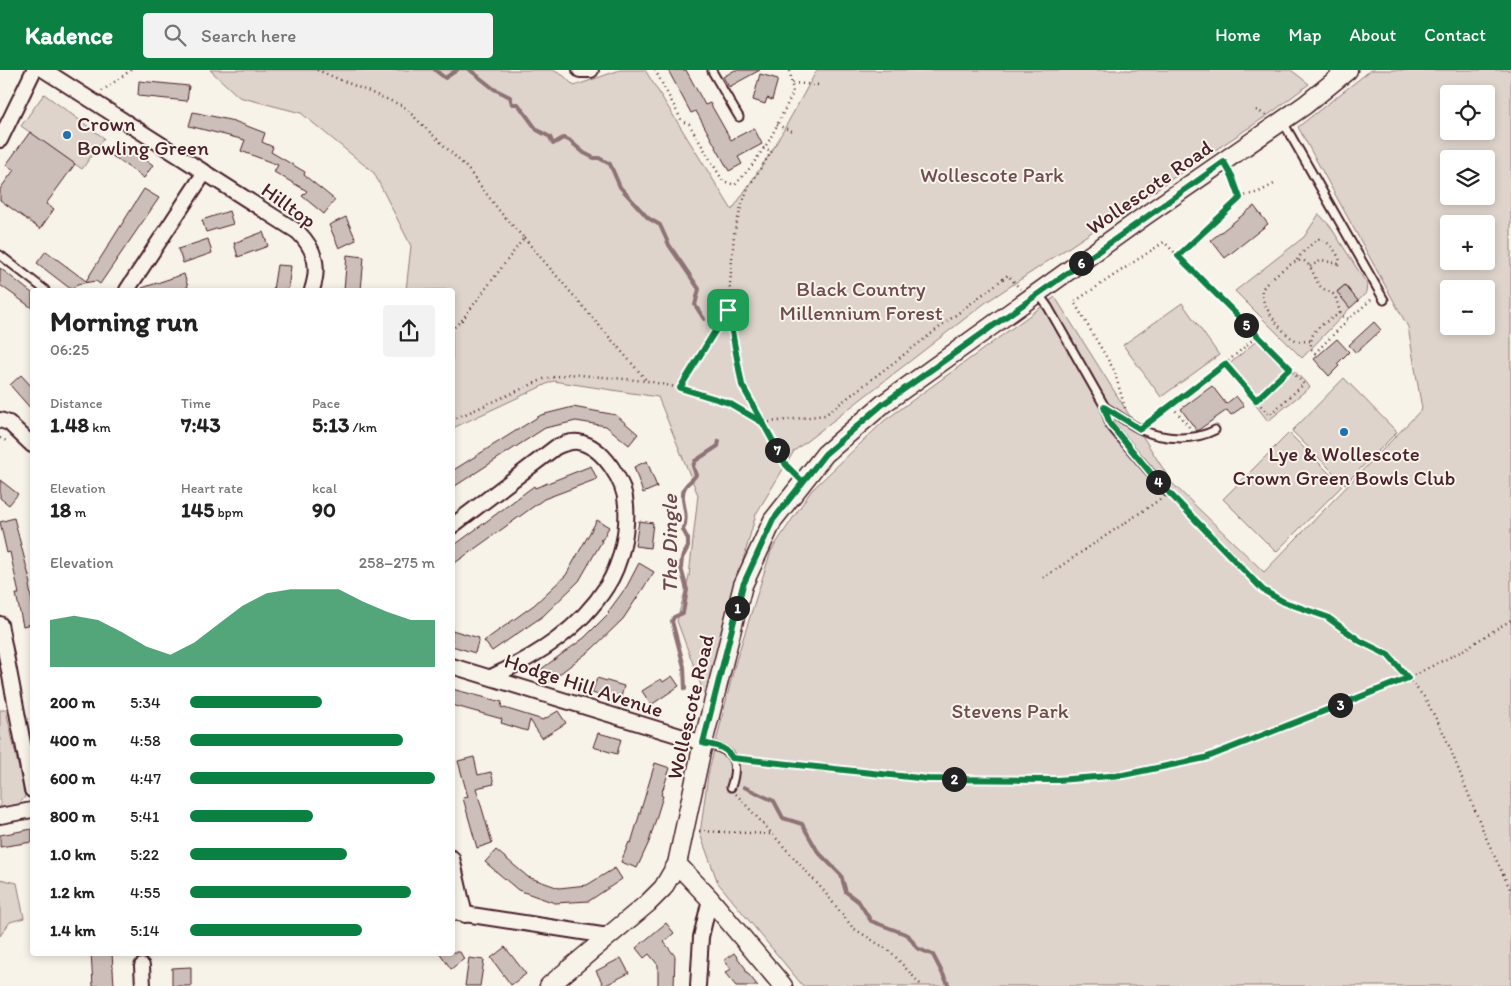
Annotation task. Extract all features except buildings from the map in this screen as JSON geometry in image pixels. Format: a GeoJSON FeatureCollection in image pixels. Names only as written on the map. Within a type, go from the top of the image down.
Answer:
{"type":"FeatureCollection","features":[{"type":"Feature","properties":{"kind":"street"},"geometry":{"type":"LineString","coordinates":[[0,140],[34,70]]}},
{"type":"Feature","properties":{"kind":"street","name":"Hilltop"},"geometry":{"type":"LineString","coordinates":[[44,70],[298,232],[311,245],[316,278],[313,288]]}},
{"type":"Feature","properties":{"kind":"street"},"geometry":{"type":"LineString","coordinates":[[580,70],[591,70]]}},
{"type":"Feature","properties":{"kind":"street","name":"Wollescote Road"},"geometry":{"type":"LineString","coordinates":[[549,986],[663,888],[677,864],[703,743],[743,585],[773,520],[825,454],[883,404],[1282,121],[1348,70]]}},
{"type":"Feature","properties":{"kind":"street"},"geometry":{"type":"LineString","coordinates":[[128,288],[205,172]]}},
{"type":"Feature","properties":{"kind":"street"},"geometry":{"type":"LineString","coordinates":[[0,420],[9,423],[30,443]]}},
{"type":"Feature","properties":{"kind":"street"},"geometry":{"type":"LineString","coordinates":[[455,524],[556,447],[568,442],[579,442],[590,446],[606,460],[617,477],[624,494],[626,505],[625,530],[619,561],[608,584],[592,608],[572,629],[534,655],[522,663],[491,676]]}},
{"type":"Feature","properties":{"kind":"street"},"geometry":{"type":"LineString","coordinates":[[0,624],[30,780]]}},
{"type":"Feature","properties":{"kind":"street","name":"Hodge Hill Avenue"},"geometry":{"type":"LineString","coordinates":[[455,667],[491,676],[703,743]]}},
{"type":"Feature","properties":{"kind":"street"},"geometry":{"type":"LineString","coordinates":[[0,816],[30,810]]}},
{"type":"Feature","properties":{"kind":"street"},"geometry":{"type":"LineString","coordinates":[[677,864],[710,899],[782,986]]}},
{"type":"Feature","properties":{"kind":"street"},"geometry":{"type":"LineString","coordinates":[[455,882],[459,913],[608,936]]}},
{"type":"Feature","properties":{"kind":"street"},"geometry":{"type":"LineString","coordinates":[[698,986],[701,937],[710,899]]}},
{"type":"Feature","properties":{"kind":"street"},"geometry":{"type":"LineString","coordinates":[[142,966],[143,986]]}},
{"type":"Feature","properties":{"kind":"lane"},"geometry":{"type":"LineString","coordinates":[[712,71],[739,117]]}},
{"type":"Feature","properties":{"kind":"lane"},"geometry":{"type":"LineString","coordinates":[[1282,121],[1384,300]]}},
{"type":"Feature","properties":{"kind":"lane"},"geometry":{"type":"LineString","coordinates":[[0,255],[42,288]]}},
{"type":"Feature","properties":{"kind":"lane"},"geometry":{"type":"LineString","coordinates":[[1038,294],[1048,307],[1104,407],[1110,424],[1167,492]]}},
{"type":"Feature","properties":{"kind":"lane"},"geometry":{"type":"LineString","coordinates":[[1104,407],[1140,429],[1166,436],[1203,437],[1215,430]]}},
{"type":"Feature","properties":{"kind":"lane"},"geometry":{"type":"LineString","coordinates":[[703,743],[722,747],[729,752],[734,767],[734,787]]}},
{"type":"Feature","properties":{"kind":"path"},"geometry":{"type":"LineString","coordinates":[[91,100],[131,70]]}},
{"type":"Feature","properties":{"kind":"path"},"geometry":{"type":"LineString","coordinates":[[317,70],[403,106],[467,168],[501,213],[647,380]]}},
{"type":"Feature","properties":{"kind":"path"},"geometry":{"type":"LineString","coordinates":[[655,70],[682,121],[689,124],[723,181],[735,184],[750,168],[763,148],[793,93],[790,70]]}},
{"type":"Feature","properties":{"kind":"path"},"geometry":{"type":"LineString","coordinates":[[792,83],[819,85]]}},
{"type":"Feature","properties":{"kind":"path"},"geometry":{"type":"LineString","coordinates":[[776,125],[792,131]]}},
{"type":"Feature","properties":{"kind":"path"},"geometry":{"type":"LineString","coordinates":[[763,148],[772,151],[749,186],[734,234],[728,310],[742,385],[786,465],[803,482]]}},
{"type":"Feature","properties":{"kind":"path"},"geometry":{"type":"LineString","coordinates":[[1224,162],[1232,176],[1240,198]]}},
{"type":"Feature","properties":{"kind":"path"},"geometry":{"type":"LineString","coordinates":[[1178,256],[1240,198],[1259,192],[1274,184]]}},
{"type":"Feature","properties":{"kind":"path"},"geometry":{"type":"LineString","coordinates":[[455,326],[462,320],[524,238]]}},
{"type":"Feature","properties":{"kind":"path"},"geometry":{"type":"LineString","coordinates":[[1309,267],[1322,260],[1334,264],[1338,264],[1340,261],[1325,240],[1319,239],[1304,250],[1298,260],[1268,283],[1263,289],[1262,297],[1271,315],[1293,338],[1299,341],[1310,340]]}},
{"type":"Feature","properties":{"kind":"path"},"geometry":{"type":"LineString","coordinates":[[1129,422],[1114,370],[1074,302],[1164,242],[1304,384],[1269,415],[1225,364]]}},
{"type":"Feature","properties":{"kind":"path"},"geometry":{"type":"LineString","coordinates":[[1298,260],[1304,261],[1323,288],[1334,295],[1340,313],[1349,319]]}},
{"type":"Feature","properties":{"kind":"path"},"geometry":{"type":"LineString","coordinates":[[455,419],[544,379],[569,374],[647,380],[680,388],[729,403],[763,423],[825,415],[1008,274]]}},
{"type":"Feature","properties":{"kind":"path"},"geometry":{"type":"LineString","coordinates":[[1340,313],[1317,328],[1312,334],[1310,349],[1315,353],[1349,319],[1380,292]]}},
{"type":"Feature","properties":{"kind":"path"},"geometry":{"type":"LineString","coordinates":[[680,388],[728,310]]}},
{"type":"Feature","properties":{"kind":"path"},"geometry":{"type":"LineString","coordinates":[[1140,429],[1225,364],[1257,336]]}},
{"type":"Feature","properties":{"kind":"path"},"geometry":{"type":"LineString","coordinates":[[1256,400],[1290,368]]}},
{"type":"Feature","properties":{"kind":"path"},"geometry":{"type":"LineString","coordinates":[[1171,406],[1197,437]]}},
{"type":"Feature","properties":{"kind":"path"},"geometry":{"type":"LineString","coordinates":[[1042,578],[1169,494],[1263,590],[1284,602],[1327,617],[1360,641],[1388,655],[1408,678],[1425,698],[1445,736],[1487,840],[1511,891]]}},
{"type":"Feature","properties":{"kind":"path"},"geometry":{"type":"LineString","coordinates":[[732,758],[928,779],[1057,780],[1123,775],[1205,758],[1408,678],[1460,652],[1511,620]]}},
{"type":"Feature","properties":{"kind":"path"},"geometry":{"type":"LineString","coordinates":[[734,787],[736,794],[823,890],[853,928],[891,952],[922,986]]}},
{"type":"Feature","properties":{"kind":"path"},"geometry":{"type":"LineString","coordinates":[[685,831],[771,834]]}},
{"type":"Feature","properties":{"kind":"green space"},"geometry":{"type":"Polygon","coordinates":[[[210,70],[553,70],[564,76],[574,86],[620,70],[645,70],[732,210],[772,151],[817,70],[1291,70],[1309,84],[1271,113],[985,303],[794,451],[756,514],[705,696],[677,621],[689,576],[698,495],[658,397],[553,381],[455,427],[455,288],[406,288],[411,246],[374,173],[301,113],[239,97],[210,70]]]}},
{"type":"Feature","properties":{"kind":"green space","name":"Stevens Park"},"geometry":{"type":"Polygon","coordinates":[[[1371,70],[1511,70],[1511,986],[803,986],[718,883],[700,834],[708,775],[735,664],[771,551],[811,491],[884,421],[1055,297],[1172,483],[1264,572],[1422,409],[1408,327],[1298,127],[1371,70]]]}},
{"type":"Feature","properties":{"kind":"green space","name":"Crown Bowling Green"},"geometry":{"type":"Polygon","coordinates":[[[44,94],[104,138],[82,169],[21,126],[44,94]]]}},
{"type":"Feature","properties":{"kind":"green space"},"geometry":{"type":"Polygon","coordinates":[[[1319,214],[1330,226],[1367,284],[1366,293],[1358,301],[1345,285],[1337,291],[1350,308],[1302,358],[1235,291],[1304,237],[1319,214]]]}},
{"type":"Feature","properties":{"kind":"green space"},"geometry":{"type":"Polygon","coordinates":[[[1182,303],[1219,355],[1161,397],[1123,345],[1182,303]]]}},
{"type":"Feature","properties":{"kind":"green space"},"geometry":{"type":"Polygon","coordinates":[[[1261,337],[1310,387],[1268,421],[1226,367],[1261,337]]]}},
{"type":"Feature","properties":{"kind":"green space","name":"Lye & Wollescote Crown Green Bowls Club"},"geometry":{"type":"Polygon","coordinates":[[[1344,378],[1397,432],[1345,484],[1292,431],[1344,378]]]}},
{"type":"Feature","properties":{"kind":"green space"},"geometry":{"type":"Polygon","coordinates":[[[1289,433],[1342,486],[1276,552],[1223,499],[1289,433]]]}},
{"type":"Feature","properties":{"kind":"green space"},"geometry":{"type":"Polygon","coordinates":[[[0,710],[6,710],[25,797],[18,805],[0,809],[0,710]]]}},
{"type":"Feature","properties":{"kind":"green space"},"geometry":{"type":"Polygon","coordinates":[[[0,879],[17,883],[24,918],[10,922],[0,936],[0,879]]]}},
{"type":"Feature","properties":{"kind":"waterway","name":"The Dingle"},"geometry":{"type":"LineString","coordinates":[[435,70],[445,78],[457,70]]}},
{"type":"Feature","properties":{"kind":"waterway","name":"The Dingle"},"geometry":{"type":"LineString","coordinates":[[470,70],[494,89],[510,97],[512,104],[518,104],[537,130],[550,137],[553,144],[563,138],[569,140],[584,153],[610,164],[620,187],[648,218],[660,225],[669,245],[699,289],[695,305],[704,319]]}},
{"type":"Feature","properties":{"kind":"waterway","name":"The Dingle"},"geometry":{"type":"LineString","coordinates":[[685,689],[684,667],[672,621],[674,617],[683,613],[687,590],[681,568],[682,558],[688,547],[688,539],[683,530],[686,518],[683,492],[686,485],[696,475],[693,466],[695,461],[718,446],[719,441]]}},
{"type":"Feature","properties":{"kind":"waterway"},"geometry":{"type":"LineString","coordinates":[[744,787],[774,801],[783,818],[802,824],[818,852],[841,875],[846,892],[859,902],[871,921],[908,935],[917,948],[933,955],[949,986]]}},
{"type":"Feature","properties":{"kind":"place","name":"Crown Bowling Green"},"geometry":{"type":"Point","coordinates":[67,135]}},
{"type":"Feature","properties":{"kind":"place","name":"Lye & Wollescote Crown Green Bowls Club"},"geometry":{"type":"Point","coordinates":[1344,432]}},
{"type":"Feature","properties":{"kind":"route"},"geometry":{"type":"LineString","coordinates":[[728,310],[680,388],[729,403],[763,423],[786,465],[803,482],[773,520],[743,585],[703,743],[722,747],[729,752],[732,758],[928,779],[1057,780],[1123,775],[1205,758],[1408,678],[1388,655],[1360,641],[1327,617],[1284,602],[1263,590],[1167,492],[1110,424],[1104,407],[1140,429],[1225,364],[1256,400],[1290,368],[1178,256],[1240,198],[1232,176],[1224,162],[1146,215],[883,404],[825,454],[803,482],[786,465],[742,385],[728,310]]}},
{"type":"Feature","properties":{"kind":"park label","name":"Wollescote Park"},"geometry":{"type":"Point","coordinates":[992,174]}},
{"type":"Feature","properties":{"kind":"park label","name":"Black Country Millennium Forest"},"geometry":{"type":"Point","coordinates":[861,300]}}]}
